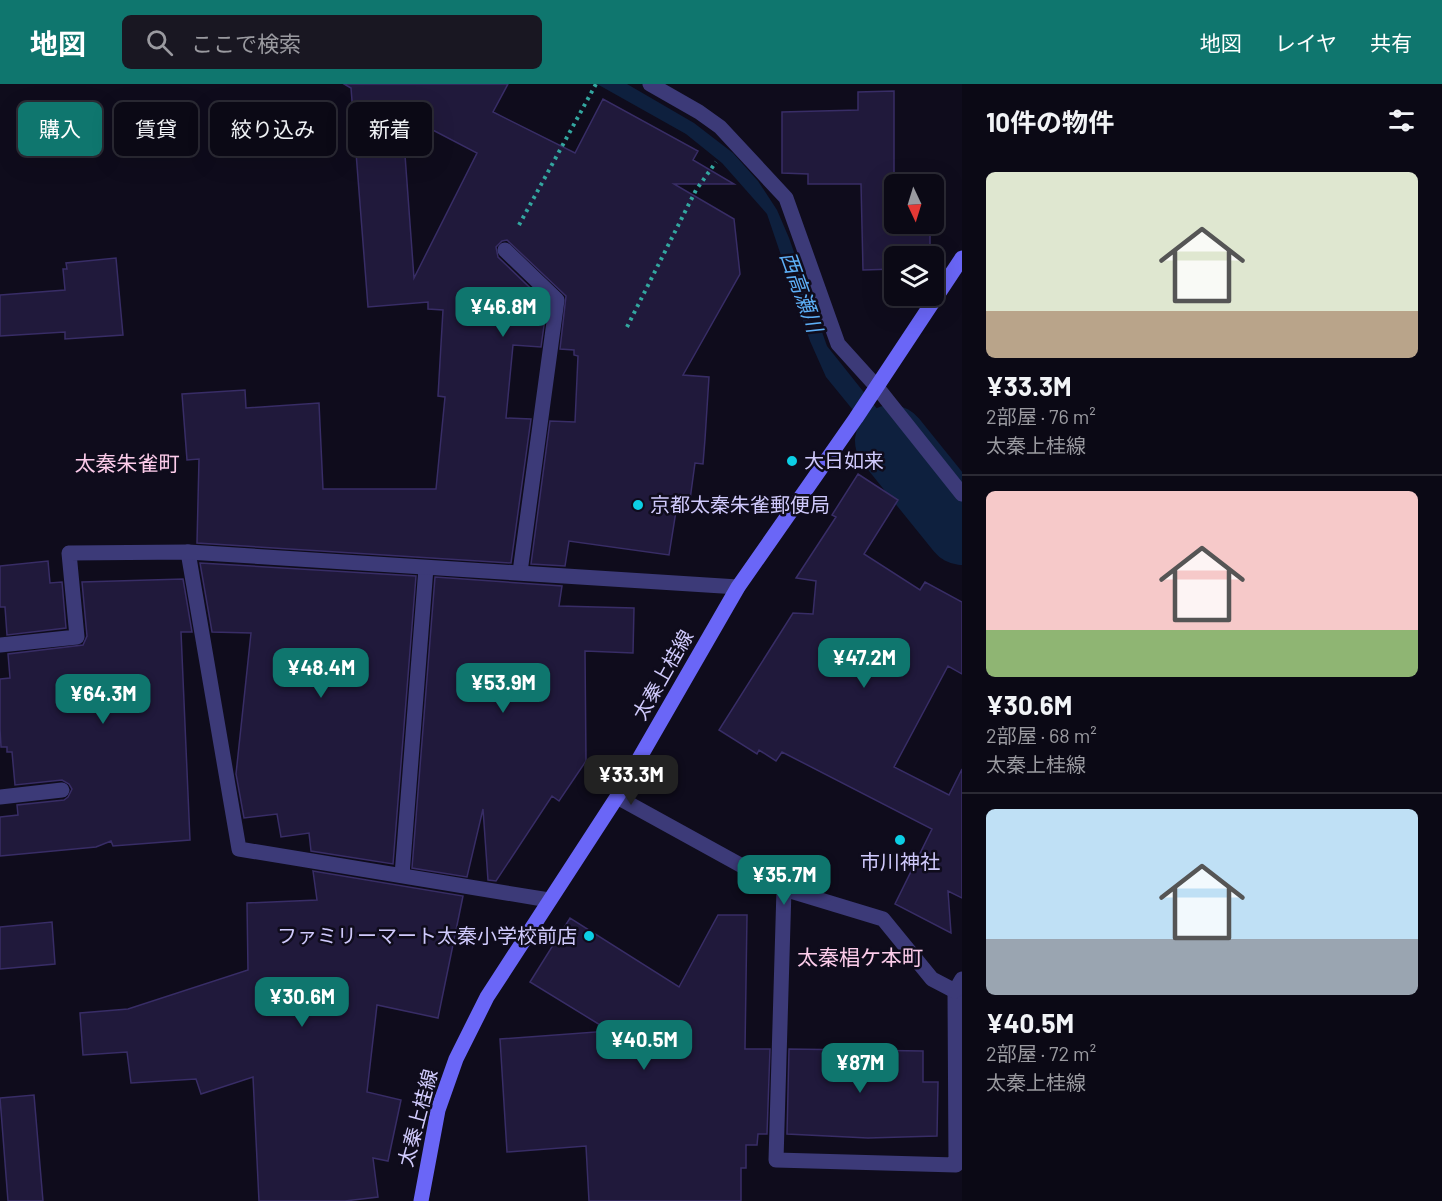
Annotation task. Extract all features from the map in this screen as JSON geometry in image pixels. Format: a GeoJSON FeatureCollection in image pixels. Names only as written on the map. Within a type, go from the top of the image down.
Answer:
{"type":"FeatureCollection","features":[{"type":"Feature","properties":{"kind":"main road","name":"太秦上桂線"},"geometry":{"type":"LineString","coordinates":[[421,1201],[438,1110],[456,1059],[487,997],[618,796],[738,587],[856,418],[962,258]]}},
{"type":"Feature","properties":{"kind":"street"},"geometry":{"type":"LineString","coordinates":[[650,84],[699,112],[732,139],[786,198],[838,344],[873,391],[962,494]]}},
{"type":"Feature","properties":{"kind":"street"},"geometry":{"type":"LineString","coordinates":[[506,250],[557,300],[520,573]]}},
{"type":"Feature","properties":{"kind":"street"},"geometry":{"type":"LineString","coordinates":[[0,645],[77,637],[69,553],[188,552],[738,587]]}},
{"type":"Feature","properties":{"kind":"street"},"geometry":{"type":"LineString","coordinates":[[188,552],[239,849],[549,900]]}},
{"type":"Feature","properties":{"kind":"street"},"geometry":{"type":"LineString","coordinates":[[402,875],[426,568]]}},
{"type":"Feature","properties":{"kind":"street"},"geometry":{"type":"LineString","coordinates":[[0,797],[62,790]]}},
{"type":"Feature","properties":{"kind":"street"},"geometry":{"type":"LineString","coordinates":[[618,796],[784,889],[883,919],[932,979],[959,985],[956,1165],[776,1160],[784,889]]}},
{"type":"Feature","properties":{"kind":"path"},"geometry":{"type":"LineString","coordinates":[[506,250],[596,84]]}},
{"type":"Feature","properties":{"kind":"path"},"geometry":{"type":"LineString","coordinates":[[627,327],[696,190],[732,139]]}},
{"type":"Feature","properties":{"kind":"water"},"geometry":{"type":"Polygon","coordinates":[[[597,84],[627,84],[694,123],[733,153],[758,181],[777,210],[789,238],[827,346],[960,513],[946,524],[826,377],[810,341],[767,214],[722,163],[686,134],[597,84]]]}},
{"type":"Feature","properties":{"kind":"building"},"geometry":{"type":"Polygon","coordinates":[[[344,84],[508,84],[493,112],[575,153],[603,99],[698,151],[693,160],[734,184],[674,184],[734,219],[740,274],[683,375],[709,377],[705,439],[703,464],[695,463],[689,507],[677,505],[669,555],[569,541],[565,566],[531,564],[550,421],[575,422],[578,356],[574,355],[574,350],[560,349],[566,296],[507,240],[502,241],[496,247],[498,257],[547,304],[541,347],[513,345],[506,418],[531,419],[511,563],[197,543],[199,459],[187,460],[182,394],[245,390],[246,408],[319,403],[323,489],[436,489],[445,397],[438,396],[443,310],[428,309],[428,302],[368,307],[356,156],[405,156],[414,278],[477,153],[432,130],[432,102],[352,102],[351,88],[344,84]]]}},
{"type":"Feature","properties":{"kind":"building"},"geometry":{"type":"Polygon","coordinates":[[[894,91],[894,174],[884,174],[884,234],[930,234],[930,245],[884,246],[884,269],[863,270],[861,184],[808,184],[808,174],[782,173],[782,112],[858,110],[858,92],[894,91]]]}},
{"type":"Feature","properties":{"kind":"building"},"geometry":{"type":"Polygon","coordinates":[[[116,258],[123,335],[65,339],[65,332],[0,336],[0,295],[65,290],[63,269],[67,269],[66,263],[116,258]]]}},
{"type":"Feature","properties":{"kind":"building"},"geometry":{"type":"Polygon","coordinates":[[[858,474],[898,500],[864,554],[920,590],[925,582],[962,602],[962,674],[948,666],[894,767],[949,795],[962,769],[962,898],[948,891],[951,933],[895,904],[932,829],[782,752],[776,761],[759,750],[757,754],[719,730],[793,613],[813,614],[816,581],[796,578],[836,517],[832,515],[858,474]]]}},
{"type":"Feature","properties":{"kind":"building"},"geometry":{"type":"Polygon","coordinates":[[[48,561],[50,583],[62,582],[66,628],[7,635],[5,607],[0,607],[0,566],[48,561]]]}},
{"type":"Feature","properties":{"kind":"building"},"geometry":{"type":"Polygon","coordinates":[[[200,563],[416,576],[393,864],[311,851],[309,833],[281,837],[277,814],[244,818],[236,774],[251,633],[212,632],[200,563]]]}},
{"type":"Feature","properties":{"kind":"building"},"geometry":{"type":"Polygon","coordinates":[[[435,577],[562,586],[559,606],[634,608],[633,653],[585,651],[586,761],[559,801],[552,796],[496,881],[488,880],[483,809],[467,877],[412,868],[435,577]]]}},
{"type":"Feature","properties":{"kind":"building"},"geometry":{"type":"Polygon","coordinates":[[[183,579],[192,632],[181,632],[190,840],[113,846],[111,841],[96,847],[0,856],[0,817],[18,815],[17,805],[64,800],[72,789],[62,780],[15,785],[12,752],[7,752],[7,747],[1,747],[0,729],[0,679],[10,678],[8,654],[83,645],[87,636],[82,582],[183,579]]]}},
{"type":"Feature","properties":{"kind":"building"},"geometry":{"type":"Polygon","coordinates":[[[313,871],[463,896],[438,1018],[377,1005],[367,1092],[401,1100],[388,1161],[373,1158],[378,1197],[345,1201],[259,1201],[253,1077],[201,1094],[196,1079],[131,1083],[127,1052],[83,1055],[80,1013],[128,1009],[248,970],[247,903],[317,900],[313,871]]]}},
{"type":"Feature","properties":{"kind":"building"},"geometry":{"type":"Polygon","coordinates":[[[718,915],[747,915],[745,1049],[770,1049],[767,1134],[758,1134],[757,1145],[746,1145],[746,1168],[741,1168],[741,1201],[589,1201],[586,1146],[507,1152],[500,1039],[610,1031],[530,982],[570,918],[679,987],[718,915]]]}},
{"type":"Feature","properties":{"kind":"building"},"geometry":{"type":"Polygon","coordinates":[[[52,922],[55,964],[0,969],[0,927],[52,922]]]}},
{"type":"Feature","properties":{"kind":"building"},"geometry":{"type":"Polygon","coordinates":[[[789,1049],[923,1051],[923,1082],[938,1082],[937,1136],[868,1138],[787,1134],[789,1049]]]}},
{"type":"Feature","properties":{"kind":"building"},"geometry":{"type":"Polygon","coordinates":[[[34,1095],[43,1201],[8,1201],[0,1098],[34,1095]]]}},
{"type":"Feature","properties":{"kind":"waterway","name":"西高瀬川"},"geometry":{"type":"LineString","coordinates":[[891,441],[962,529]]}},
{"type":"Feature","properties":{"kind":"place","name":"大日如来"},"geometry":{"type":"Point","coordinates":[792,461]}},
{"type":"Feature","properties":{"kind":"place","name":"京都太秦朱雀郵便局"},"geometry":{"type":"Point","coordinates":[638,505]}},
{"type":"Feature","properties":{"kind":"place","name":"市川神社"},"geometry":{"type":"Point","coordinates":[900,840]}},
{"type":"Feature","properties":{"kind":"place","name":"ファミリーマート太秦小学校前店"},"geometry":{"type":"Point","coordinates":[589,936]}},
{"type":"Feature","properties":{"kind":"district","name":"太秦朱雀町"},"geometry":{"type":"Point","coordinates":[127,464]}},
{"type":"Feature","properties":{"kind":"district","name":"太秦椙ケ本町"},"geometry":{"type":"Point","coordinates":[860,958]}}]}
